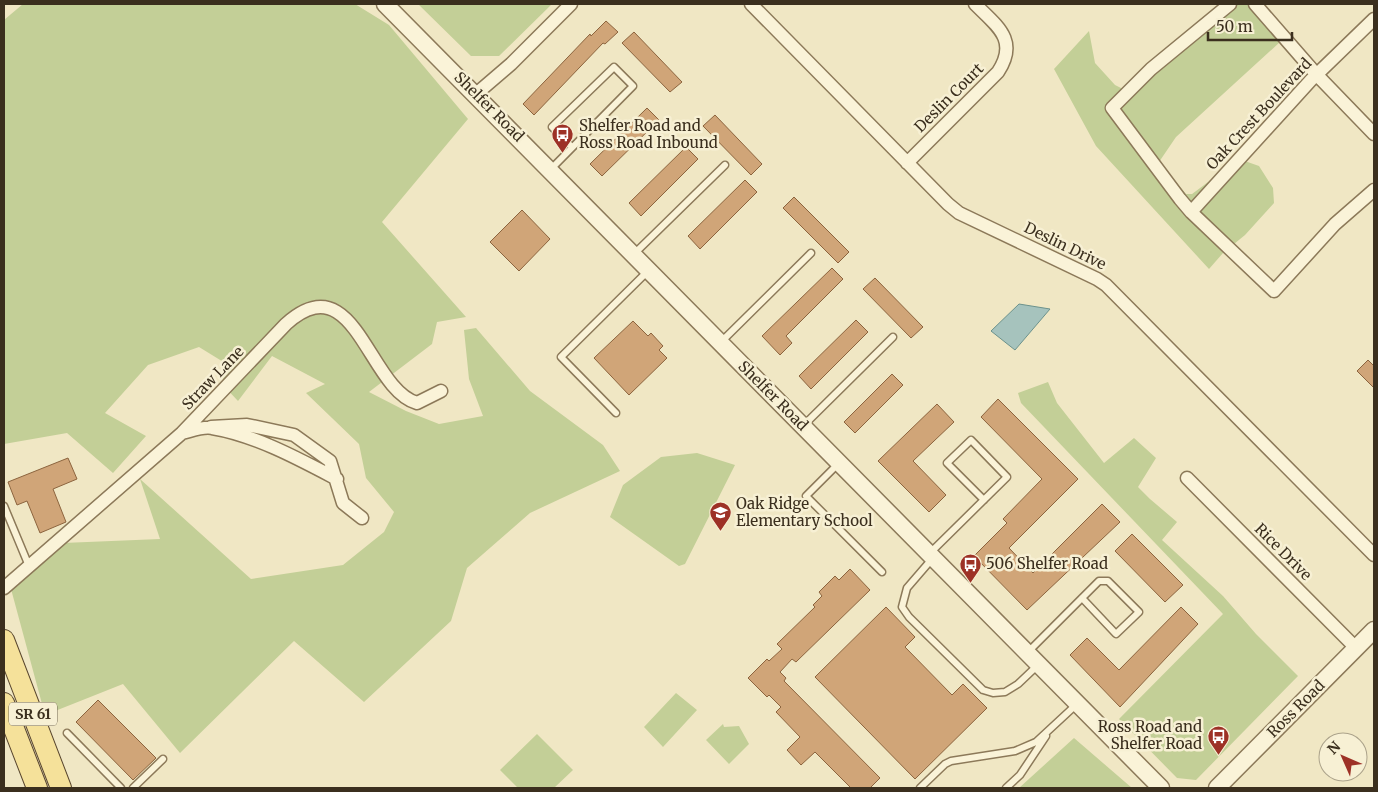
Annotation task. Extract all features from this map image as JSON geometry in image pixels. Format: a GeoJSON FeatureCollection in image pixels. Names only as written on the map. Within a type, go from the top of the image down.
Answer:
{"type":"FeatureCollection","features":[{"type":"Feature","properties":{"kind":"main road","name":"SR 61"},"geometry":{"type":"LineString","coordinates":[[4,640],[62,788]]}},
{"type":"Feature","properties":{"kind":"main road","name":"SR 61"},"geometry":{"type":"LineString","coordinates":[[4,704],[37,788]]}},
{"type":"Feature","properties":{"kind":"street","name":"Shelfer Road"},"geometry":{"type":"LineString","coordinates":[[385,4],[1161,788]]}},
{"type":"Feature","properties":{"kind":"street"},"geometry":{"type":"LineString","coordinates":[[476,94],[512,64],[571,4]]}},
{"type":"Feature","properties":{"kind":"street","name":"Deslin Drive"},"geometry":{"type":"LineString","coordinates":[[751,4],[907,163],[959,213],[1097,279],[1106,286],[1374,555]]}},
{"type":"Feature","properties":{"kind":"street","name":"Deslin Court"},"geometry":{"type":"LineString","coordinates":[[907,163],[998,72],[1008,55],[1004,35],[975,4]]}},
{"type":"Feature","properties":{"kind":"street"},"geometry":{"type":"LineString","coordinates":[[1230,4],[1157,63],[1112,108],[1191,212],[1274,291],[1319,240],[1374,190]]}},
{"type":"Feature","properties":{"kind":"street"},"geometry":{"type":"LineString","coordinates":[[1255,4],[1316,74],[1374,134]]}},
{"type":"Feature","properties":{"kind":"street","name":"Oak Crest Boulevard"},"geometry":{"type":"LineString","coordinates":[[1191,212],[1316,74],[1374,19]]}},
{"type":"Feature","properties":{"kind":"street","name":"Straw Lane"},"geometry":{"type":"LineString","coordinates":[[4,588],[182,433],[286,324],[297,315],[314,307],[329,309],[343,316],[368,347],[400,395],[417,403],[441,391]]}},
{"type":"Feature","properties":{"kind":"street"},"geometry":{"type":"LineString","coordinates":[[182,433],[211,427],[247,425],[294,435],[330,461],[343,503],[362,518]]}},
{"type":"Feature","properties":{"kind":"street"},"geometry":{"type":"LineString","coordinates":[[211,427],[303,459],[337,479]]}},
{"type":"Feature","properties":{"kind":"street","name":"Rice Drive"},"geometry":{"type":"LineString","coordinates":[[1187,478],[1356,648]]}},
{"type":"Feature","properties":{"kind":"street","name":"Ross Road"},"geometry":{"type":"LineString","coordinates":[[1217,788],[1374,630]]}},
{"type":"Feature","properties":{"kind":"lane"},"geometry":{"type":"LineString","coordinates":[[550,170],[633,86],[614,67],[552,127],[572,147]]}},
{"type":"Feature","properties":{"kind":"lane"},"geometry":{"type":"LineString","coordinates":[[634,254],[725,164]]}},
{"type":"Feature","properties":{"kind":"lane"},"geometry":{"type":"LineString","coordinates":[[721,343],[811,253]]}},
{"type":"Feature","properties":{"kind":"lane"},"geometry":{"type":"LineString","coordinates":[[616,413],[561,357],[649,270]]}},
{"type":"Feature","properties":{"kind":"lane"},"geometry":{"type":"LineString","coordinates":[[803,426],[893,337]]}},
{"type":"Feature","properties":{"kind":"lane"},"geometry":{"type":"LineString","coordinates":[[984,500],[947,463],[970,440],[1008,477],[931,556],[920,570],[903,597],[902,607],[909,617],[983,690],[993,693],[1005,692],[1018,684],[1032,659],[1082,598],[1099,581],[1108,581],[1140,612],[1116,634],[1082,598]]}},
{"type":"Feature","properties":{"kind":"lane"},"geometry":{"type":"LineString","coordinates":[[839,463],[806,496],[882,572]]}},
{"type":"Feature","properties":{"kind":"lane"},"geometry":{"type":"LineString","coordinates":[[4,506],[29,566]]}},
{"type":"Feature","properties":{"kind":"lane"},"geometry":{"type":"LineString","coordinates":[[920,788],[945,764],[1016,751],[1036,742],[1077,704]]}},
{"type":"Feature","properties":{"kind":"lane"},"geometry":{"type":"LineString","coordinates":[[1006,788],[1020,775],[1051,730]]}},
{"type":"Feature","properties":{"kind":"lane"},"geometry":{"type":"LineString","coordinates":[[67,733],[121,788]]}},
{"type":"Feature","properties":{"kind":"lane"},"geometry":{"type":"LineString","coordinates":[[133,788],[163,759]]}},
{"type":"Feature","properties":{"kind":"green space"},"geometry":{"type":"Polygon","coordinates":[[[23,4],[355,4],[389,25],[468,119],[382,222],[466,317],[437,322],[432,344],[369,392],[406,411],[439,424],[483,416],[469,379],[464,330],[476,328],[530,391],[603,445],[620,471],[530,513],[467,568],[451,621],[364,702],[294,641],[180,753],[123,684],[45,715],[11,589],[63,543],[160,539],[140,479],[251,579],[343,565],[384,532],[394,512],[366,478],[359,444],[306,393],[325,384],[272,356],[238,401],[222,384],[225,363],[199,347],[148,365],[105,413],[146,436],[113,473],[67,433],[4,444],[4,20],[23,4]]]}},
{"type":"Feature","properties":{"kind":"green space"},"geometry":{"type":"Polygon","coordinates":[[[418,4],[552,4],[499,56],[471,56],[418,4]]]}},
{"type":"Feature","properties":{"kind":"green space"},"geometry":{"type":"Polygon","coordinates":[[[1227,4],[1248,4],[1280,42],[1176,137],[1159,162],[1186,194],[1192,194],[1239,159],[1259,166],[1273,188],[1274,203],[1245,235],[1223,253],[1209,269],[1096,146],[1054,69],[1089,31],[1095,63],[1115,85],[1131,93],[1166,65],[1227,4]]]}},
{"type":"Feature","properties":{"kind":"green space"},"geometry":{"type":"Polygon","coordinates":[[[1048,382],[1057,403],[1104,463],[1134,438],[1156,458],[1138,487],[1177,522],[1162,540],[1223,596],[1256,634],[1298,676],[1196,780],[1177,778],[1119,719],[1223,614],[1021,403],[1018,393],[1048,382]]]}},
{"type":"Feature","properties":{"kind":"green space"},"geometry":{"type":"Polygon","coordinates":[[[697,453],[735,465],[685,564],[679,566],[610,517],[623,485],[661,457],[697,453]]]}},
{"type":"Feature","properties":{"kind":"green space"},"geometry":{"type":"Polygon","coordinates":[[[676,693],[697,710],[663,747],[644,727],[676,693]]]}},
{"type":"Feature","properties":{"kind":"green space"},"geometry":{"type":"Polygon","coordinates":[[[723,724],[724,727],[739,726],[749,744],[729,764],[706,740],[723,724]]]}},
{"type":"Feature","properties":{"kind":"green space"},"geometry":{"type":"Polygon","coordinates":[[[537,734],[573,770],[554,788],[518,788],[500,770],[537,734]]]}},
{"type":"Feature","properties":{"kind":"green space"},"geometry":{"type":"Polygon","coordinates":[[[1074,738],[1132,788],[1019,788],[1074,738]]]}},
{"type":"Feature","properties":{"kind":"water"},"geometry":{"type":"Polygon","coordinates":[[[1019,304],[1050,309],[1015,350],[991,331],[1019,304]]]}},
{"type":"Feature","properties":{"kind":"building"},"geometry":{"type":"Polygon","coordinates":[[[606,21],[618,32],[605,44],[603,43],[534,115],[523,104],[590,34],[591,36],[606,21]]]}},
{"type":"Feature","properties":{"kind":"building"},"geometry":{"type":"Polygon","coordinates":[[[634,32],[682,82],[670,92],[622,43],[634,32]]]}},
{"type":"Feature","properties":{"kind":"building"},"geometry":{"type":"Polygon","coordinates":[[[647,108],[659,120],[602,176],[590,164],[647,108]]]}},
{"type":"Feature","properties":{"kind":"building"},"geometry":{"type":"Polygon","coordinates":[[[715,115],[762,164],[751,175],[703,126],[715,115]]]}},
{"type":"Feature","properties":{"kind":"building"},"geometry":{"type":"Polygon","coordinates":[[[686,147],[698,159],[641,216],[629,203],[686,147]]]}},
{"type":"Feature","properties":{"kind":"building"},"geometry":{"type":"Polygon","coordinates":[[[745,180],[757,192],[700,249],[688,236],[745,180]]]}},
{"type":"Feature","properties":{"kind":"building"},"geometry":{"type":"Polygon","coordinates":[[[794,197],[849,252],[838,263],[783,208],[794,197]]]}},
{"type":"Feature","properties":{"kind":"building"},"geometry":{"type":"Polygon","coordinates":[[[522,210],[550,239],[519,271],[490,242],[522,210]]]}},
{"type":"Feature","properties":{"kind":"building"},"geometry":{"type":"Polygon","coordinates":[[[832,268],[843,279],[786,336],[792,343],[780,355],[762,336],[832,268]]]}},
{"type":"Feature","properties":{"kind":"building"},"geometry":{"type":"Polygon","coordinates":[[[875,278],[923,327],[911,338],[863,289],[875,278]]]}},
{"type":"Feature","properties":{"kind":"building"},"geometry":{"type":"Polygon","coordinates":[[[856,320],[868,332],[811,389],[799,376],[856,320]]]}},
{"type":"Feature","properties":{"kind":"building"},"geometry":{"type":"Polygon","coordinates":[[[633,321],[648,336],[651,333],[663,346],[659,350],[667,358],[629,395],[594,358],[633,321]]]}},
{"type":"Feature","properties":{"kind":"building"},"geometry":{"type":"Polygon","coordinates":[[[1368,360],[1374,366],[1374,388],[1357,371],[1368,360]]]}},
{"type":"Feature","properties":{"kind":"building"},"geometry":{"type":"Polygon","coordinates":[[[892,374],[903,385],[855,433],[844,422],[892,374]]]}},
{"type":"Feature","properties":{"kind":"building"},"geometry":{"type":"Polygon","coordinates":[[[998,399],[1078,479],[1009,548],[1033,573],[1102,504],[1120,522],[1027,610],[974,556],[1007,523],[1003,519],[1042,479],[981,417],[998,399]]]}},
{"type":"Feature","properties":{"kind":"building"},"geometry":{"type":"Polygon","coordinates":[[[937,404],[954,422],[913,461],[946,495],[929,512],[878,461],[937,404]]]}},
{"type":"Feature","properties":{"kind":"building"},"geometry":{"type":"Polygon","coordinates":[[[68,458],[77,479],[53,489],[66,522],[40,533],[27,501],[17,505],[8,482],[68,458]]]}},
{"type":"Feature","properties":{"kind":"building"},"geometry":{"type":"Polygon","coordinates":[[[1132,534],[1183,585],[1165,602],[1115,551],[1132,534]]]}},
{"type":"Feature","properties":{"kind":"building"},"geometry":{"type":"Polygon","coordinates":[[[850,569],[870,590],[796,662],[792,659],[780,672],[786,678],[784,681],[880,778],[870,788],[851,788],[815,752],[801,765],[787,750],[800,737],[776,712],[781,707],[769,695],[767,697],[748,678],[767,659],[769,661],[782,649],[777,644],[815,607],[813,605],[822,596],[819,592],[835,576],[839,580],[850,569]]]}},
{"type":"Feature","properties":{"kind":"building"},"geometry":{"type":"Polygon","coordinates":[[[886,607],[915,637],[905,647],[952,695],[963,684],[987,708],[915,779],[815,677],[886,607]]]}},
{"type":"Feature","properties":{"kind":"building"},"geometry":{"type":"Polygon","coordinates":[[[1181,607],[1198,624],[1120,707],[1070,655],[1087,638],[1119,670],[1181,607]]]}},
{"type":"Feature","properties":{"kind":"building"},"geometry":{"type":"Polygon","coordinates":[[[98,700],[156,758],[133,780],[76,722],[98,700]]]}},
{"type":"Feature","properties":{"kind":"place","name":"Shelfer Road and Ross Road Inbound"},"geometry":{"type":"Point","coordinates":[563,154]}},
{"type":"Feature","properties":{"kind":"place","name":"Oak Ridge Elementary School"},"geometry":{"type":"Point","coordinates":[720,532]}},
{"type":"Feature","properties":{"kind":"place","name":"506 Shelfer Road"},"geometry":{"type":"Point","coordinates":[970,583]}},
{"type":"Feature","properties":{"kind":"place","name":"Ross Road and Shelfer Road"},"geometry":{"type":"Point","coordinates":[1218,755]}}]}
